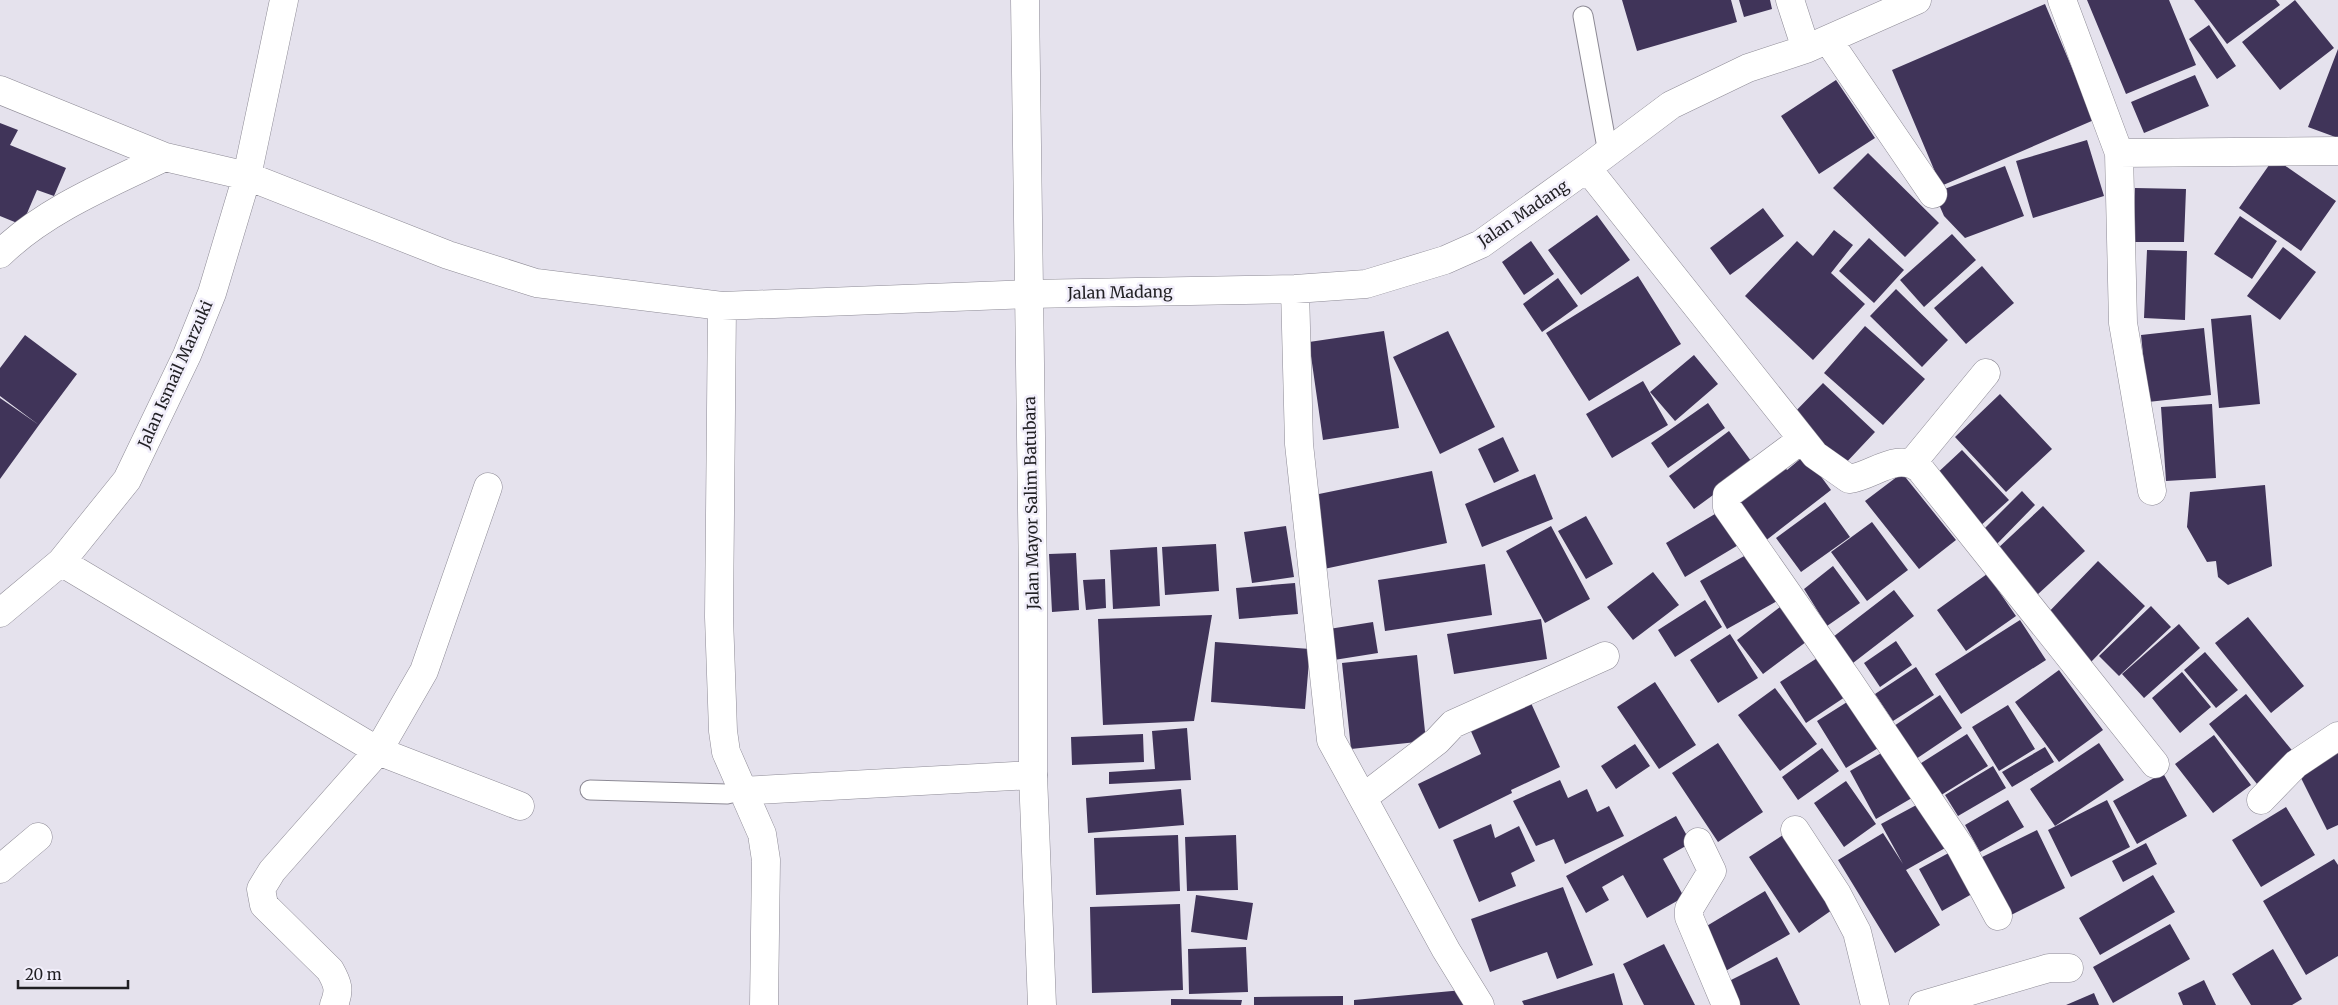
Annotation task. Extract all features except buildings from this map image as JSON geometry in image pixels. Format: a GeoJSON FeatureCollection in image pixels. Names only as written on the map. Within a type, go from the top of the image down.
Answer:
{"type":"FeatureCollection","features":[{"type":"Feature","properties":{"kind":"street","name":"Jalan Ismail Marzuki"},"geometry":{"type":"LineString","coordinates":[[0,612],[61,562],[127,480],[187,355],[212,292],[247,176],[284,0]]}},
{"type":"Feature","properties":{"kind":"street","name":"Jalan Mayor Salim Batubara"},"geometry":{"type":"LineString","coordinates":[[1025,0],[1033,582],[1033,775],[1042,1005]]}},
{"type":"Feature","properties":{"kind":"street"},"geometry":{"type":"LineString","coordinates":[[1790,0],[1817,45],[1933,194]]}},
{"type":"Feature","properties":{"kind":"street","name":"Jalan Madang"},"geometry":{"type":"LineString","coordinates":[[0,90],[165,157],[247,176],[448,255],[536,283],[722,306],[1028,294],[1295,289],[1366,284],[1445,260],[1481,244],[1598,161],[1671,105],[1748,68],[1817,45],[1917,0]]}},
{"type":"Feature","properties":{"kind":"street"},"geometry":{"type":"LineString","coordinates":[[2062,0],[2119,153],[2123,323],[2152,491]]}},
{"type":"Feature","properties":{"kind":"street"},"geometry":{"type":"LineString","coordinates":[[2119,153],[2338,151]]}},
{"type":"Feature","properties":{"kind":"street"},"geometry":{"type":"LineString","coordinates":[[0,254],[18,236],[88,194],[165,157]]}},
{"type":"Feature","properties":{"kind":"street"},"geometry":{"type":"LineString","coordinates":[[1598,161],[1801,440],[1815,455],[1849,479],[1862,477],[1886,465],[1902,462],[1912,463],[1920,469],[2155,764]]}},
{"type":"Feature","properties":{"kind":"street"},"geometry":{"type":"LineString","coordinates":[[1295,289],[1299,444],[1331,740],[1364,797],[1446,950],[1480,1005]]}},
{"type":"Feature","properties":{"kind":"street"},"geometry":{"type":"LineString","coordinates":[[722,306],[719,616],[723,731],[726,752],[741,791],[762,834],[766,860],[764,1005]]}},
{"type":"Feature","properties":{"kind":"street"},"geometry":{"type":"LineString","coordinates":[[1912,463],[1986,373]]}},
{"type":"Feature","properties":{"kind":"street"},"geometry":{"type":"LineString","coordinates":[[1801,440],[1727,495],[1727,507],[1848,680],[1961,848],[1998,916]]}},
{"type":"Feature","properties":{"kind":"street"},"geometry":{"type":"LineString","coordinates":[[334,1005],[339,992],[338,984],[330,970],[264,905],[261,889],[272,871],[378,751],[424,671],[488,487]]}},
{"type":"Feature","properties":{"kind":"street"},"geometry":{"type":"LineString","coordinates":[[61,562],[378,751],[520,806]]}},
{"type":"Feature","properties":{"kind":"street"},"geometry":{"type":"LineString","coordinates":[[1364,797],[1437,741],[1453,724],[1605,656]]}},
{"type":"Feature","properties":{"kind":"street"},"geometry":{"type":"LineString","coordinates":[[2262,800],[2296,764],[2338,736]]}},
{"type":"Feature","properties":{"kind":"street"},"geometry":{"type":"LineString","coordinates":[[741,791],[1033,775]]}},
{"type":"Feature","properties":{"kind":"street"},"geometry":{"type":"LineString","coordinates":[[1795,830],[1837,894],[1857,932],[1875,1005]]}},
{"type":"Feature","properties":{"kind":"street"},"geometry":{"type":"LineString","coordinates":[[0,868],[38,837]]}},
{"type":"Feature","properties":{"kind":"street"},"geometry":{"type":"LineString","coordinates":[[1698,842],[1712,871],[1689,909],[1689,917],[1726,1005]]}},
{"type":"Feature","properties":{"kind":"street"},"geometry":{"type":"LineString","coordinates":[[1923,1005],[2049,968],[2069,968]]}},
{"type":"Feature","properties":{"kind":"lane"},"geometry":{"type":"LineString","coordinates":[[1583,16],[1598,161]]}},
{"type":"Feature","properties":{"kind":"lane"},"geometry":{"type":"LineString","coordinates":[[590,790],[727,794],[741,791]]}}]}
